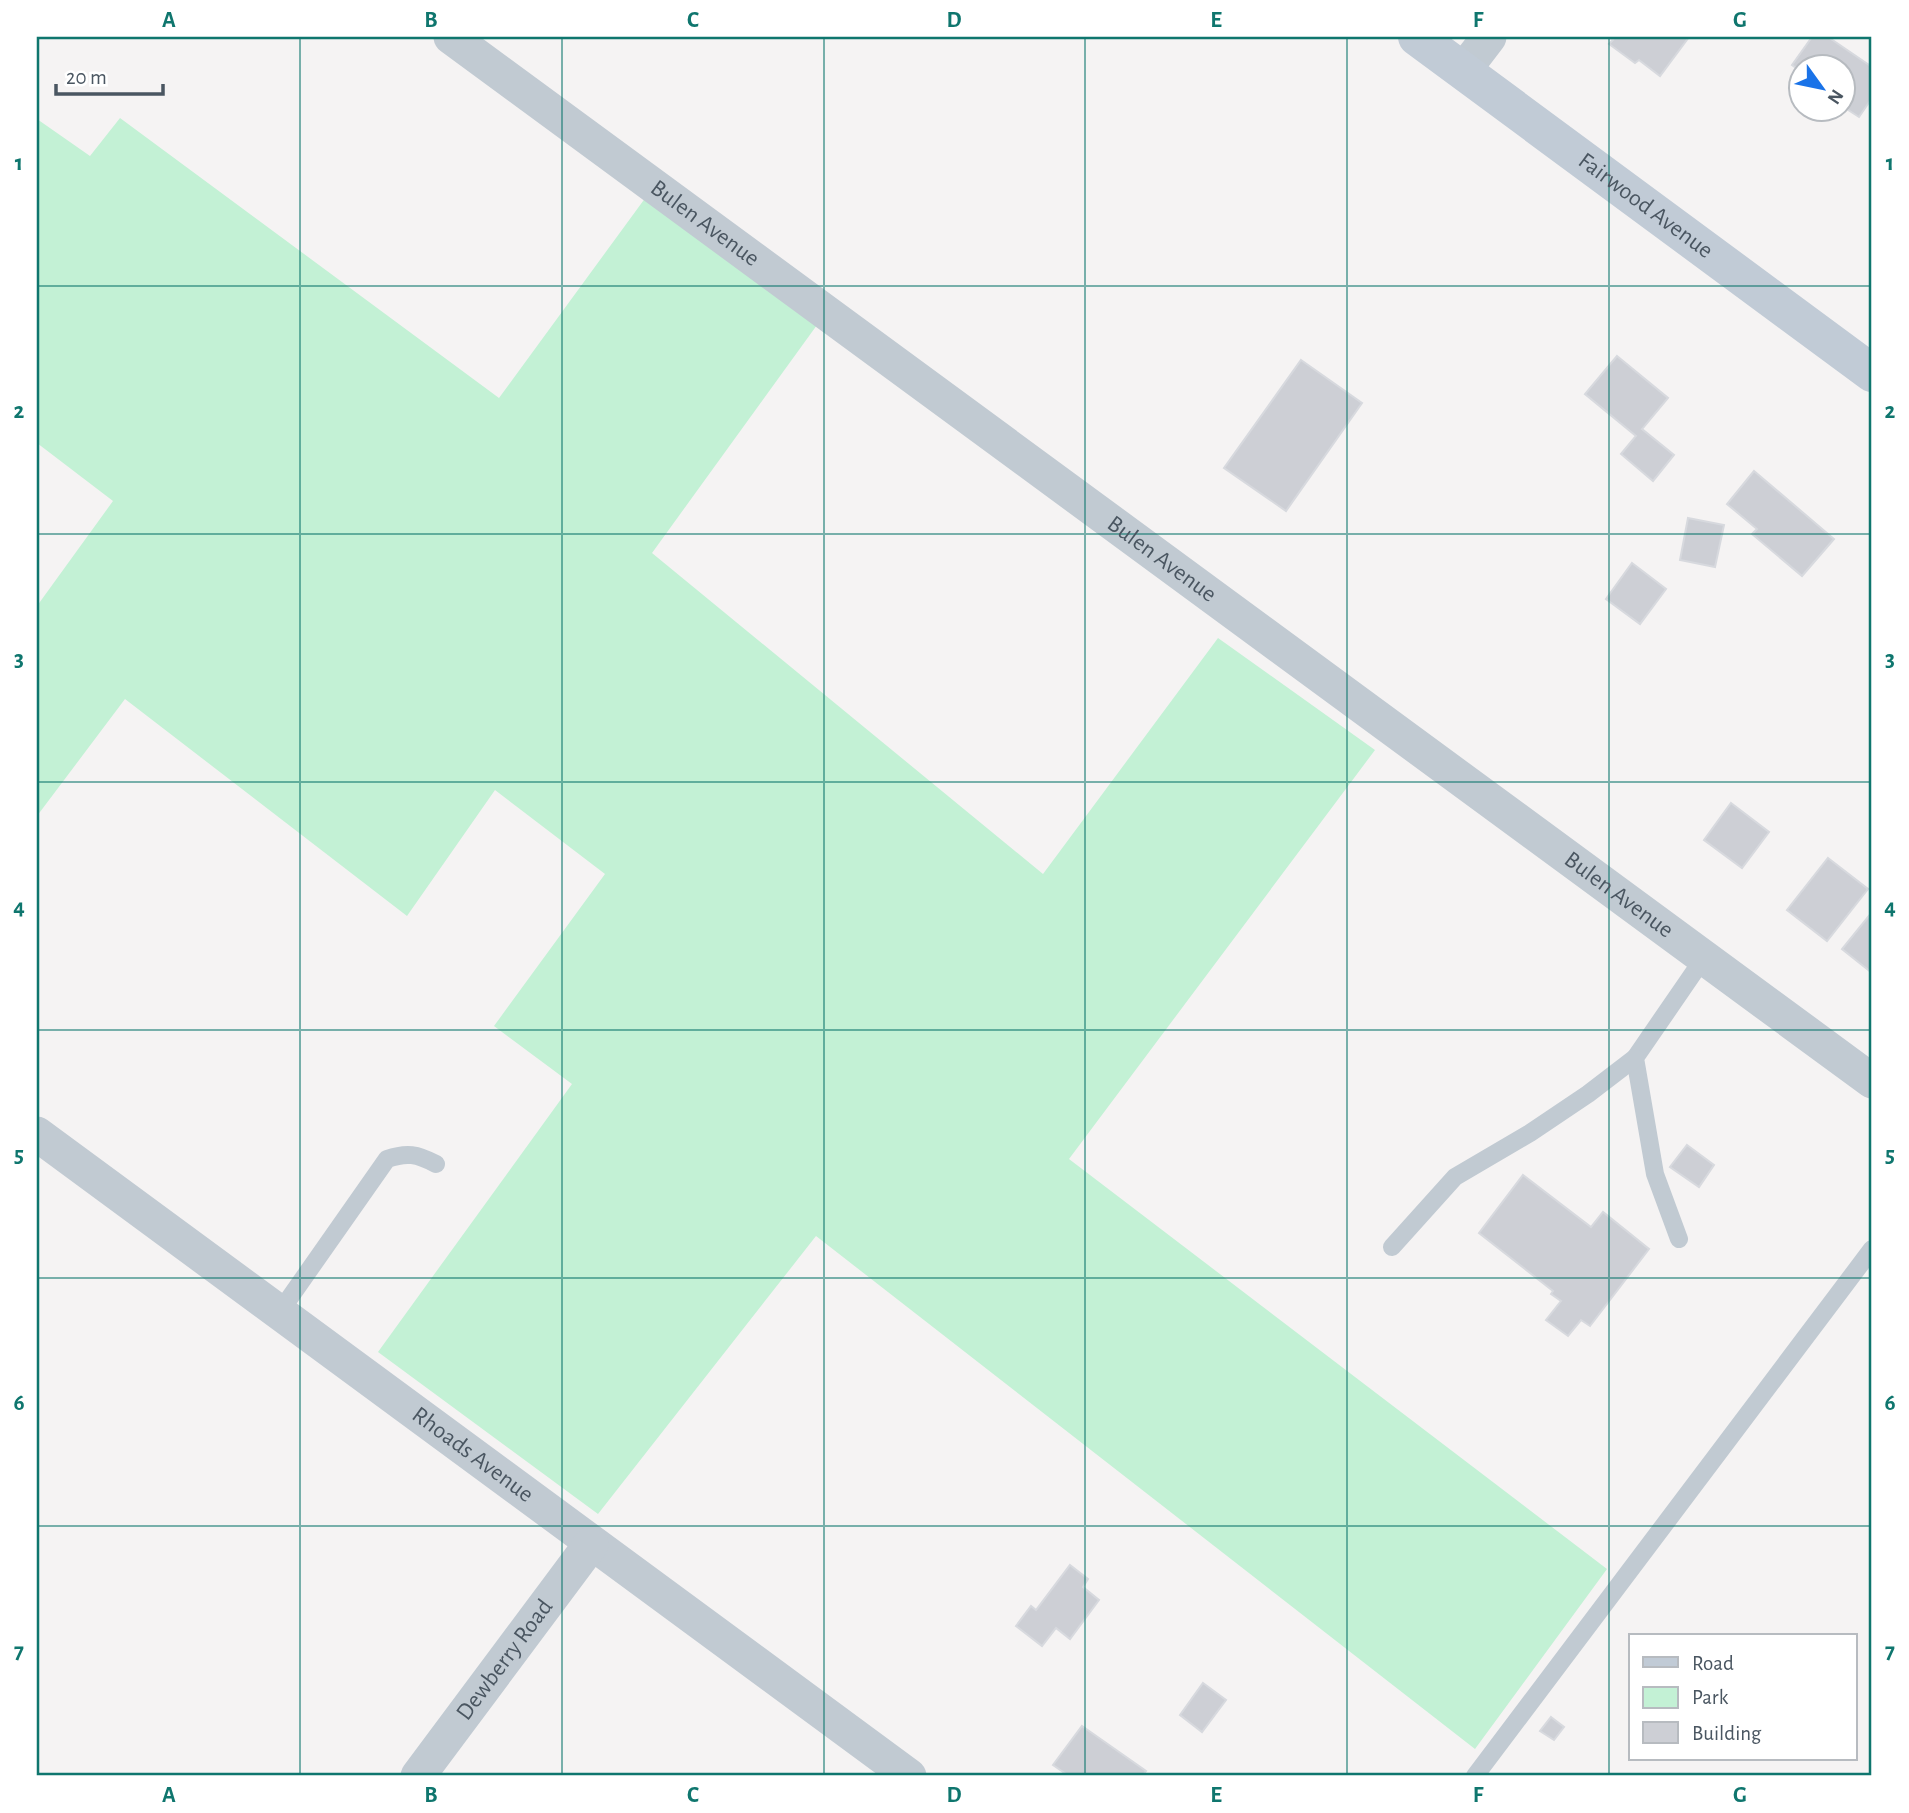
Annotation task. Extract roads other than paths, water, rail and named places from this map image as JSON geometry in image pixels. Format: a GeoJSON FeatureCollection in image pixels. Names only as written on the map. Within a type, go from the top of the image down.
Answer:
{"type":"FeatureCollection","features":[{"type":"Feature","properties":{"kind":"street","name":"Bulen Avenue"},"geometry":{"type":"LineString","coordinates":[[451,37],[1872,1081]]}},
{"type":"Feature","properties":{"kind":"street","name":"Fairwood Avenue"},"geometry":{"type":"LineString","coordinates":[[1417,37],[1872,373]]}},
{"type":"Feature","properties":{"kind":"street"},"geometry":{"type":"LineString","coordinates":[[1463,71],[1489,37]]}},
{"type":"Feature","properties":{"kind":"street","name":"Rhoads Avenue"},"geometry":{"type":"LineString","coordinates":[[37,1134],[909,1776]]}},
{"type":"Feature","properties":{"kind":"street","name":"Dewberry Road"},"geometry":{"type":"LineString","coordinates":[[418,1776],[592,1544]]}},
{"type":"Feature","properties":{"kind":"lane"},"geometry":{"type":"LineString","coordinates":[[1392,1247],[1455,1177],[1549,1120],[1635,1058],[1703,959]]}},
{"type":"Feature","properties":{"kind":"lane"},"geometry":{"type":"LineString","coordinates":[[1635,1058],[1655,1174],[1679,1239]]}},
{"type":"Feature","properties":{"kind":"lane"},"geometry":{"type":"LineString","coordinates":[[279,1313],[387,1159],[402,1154],[417,1154],[436,1164]]}},
{"type":"Feature","properties":{"kind":"lane"},"geometry":{"type":"LineString","coordinates":[[1475,1776],[1872,1249]]}}]}
